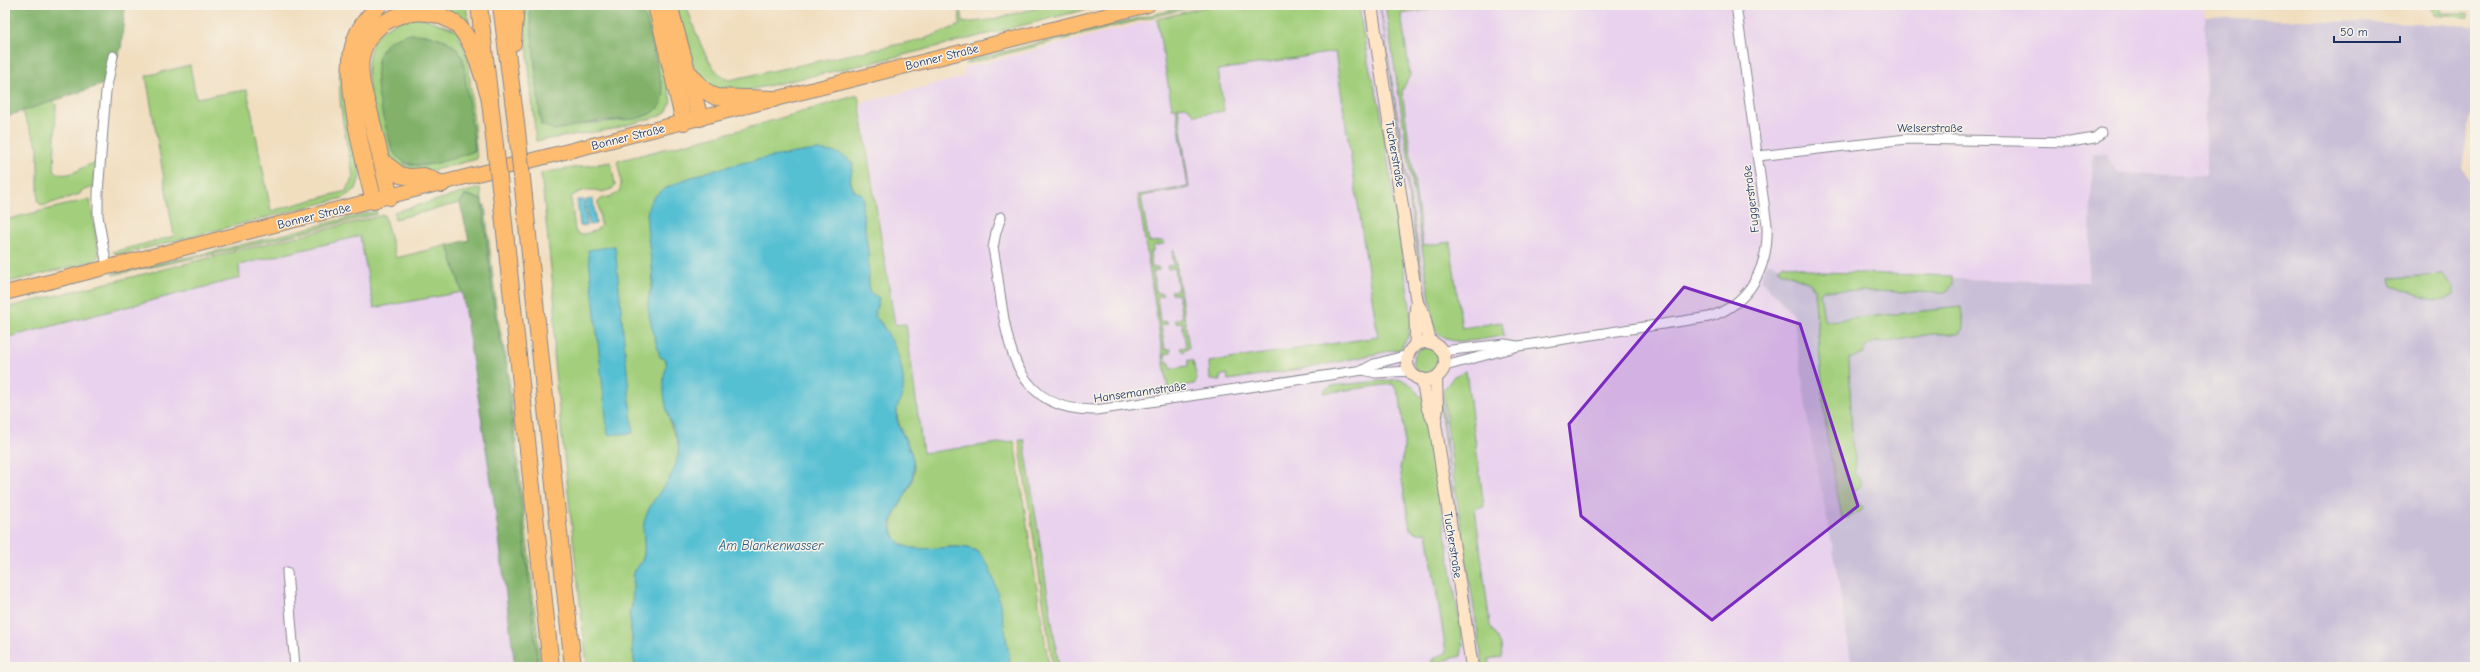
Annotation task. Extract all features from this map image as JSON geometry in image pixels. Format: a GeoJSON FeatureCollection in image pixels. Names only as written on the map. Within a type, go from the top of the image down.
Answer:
{"type":"FeatureCollection","features":[{"type":"Feature","properties":{"kind":"highway"},"geometry":{"type":"LineString","coordinates":[[374,201],[351,92],[349,69],[354,41],[360,29],[379,5]]}},
{"type":"Feature","properties":{"kind":"highway"},"geometry":{"type":"LineString","coordinates":[[479,5],[502,204],[551,667]]}},
{"type":"Feature","properties":{"kind":"highway"},"geometry":{"type":"LineString","coordinates":[[501,5],[517,132],[574,667]]}},
{"type":"Feature","properties":{"kind":"highway"},"geometry":{"type":"LineString","coordinates":[[511,80],[516,5]]}},
{"type":"Feature","properties":{"kind":"highway"},"geometry":{"type":"LineString","coordinates":[[656,5],[684,122]]}},
{"type":"Feature","properties":{"kind":"highway"},"geometry":{"type":"LineString","coordinates":[[669,5],[700,118]]}},
{"type":"Feature","properties":{"kind":"highway"},"geometry":{"type":"LineString","coordinates":[[390,197],[364,88],[361,60],[370,35],[386,18],[410,9],[423,9],[435,12],[456,23],[468,40],[490,98]]}},
{"type":"Feature","properties":{"kind":"highway"},"geometry":{"type":"LineString","coordinates":[[686,68],[700,87],[716,97],[774,99]]}},
{"type":"Feature","properties":{"kind":"highway"},"geometry":{"type":"LineString","coordinates":[[382,160],[400,175],[410,177],[424,176],[442,184]]}},
{"type":"Feature","properties":{"kind":"main road","name":"Bonner Straße"},"geometry":{"type":"LineString","coordinates":[[5,293],[1148,5]]}},
{"type":"Feature","properties":{"kind":"main road","name":"Tucherstraße"},"geometry":{"type":"LineString","coordinates":[[1371,5],[1417,303],[1414,314],[1417,337],[1412,350]]}},
{"type":"Feature","properties":{"kind":"main road","name":"Tucherstraße"},"geometry":{"type":"LineString","coordinates":[[1417,303],[1423,312],[1430,342]]}},
{"type":"Feature","properties":{"kind":"main road"},"geometry":{"type":"LineString","coordinates":[[1421,342],[1430,342],[1443,351],[1445,366],[1436,378],[1422,379],[1410,371],[1407,361],[1412,350],[1421,342]]}},
{"type":"Feature","properties":{"kind":"main road","name":"Tucherstraße"},"geometry":{"type":"LineString","coordinates":[[1436,378],[1437,408],[1435,422],[1472,667]]}},
{"type":"Feature","properties":{"kind":"main road","name":"Tucherstraße"},"geometry":{"type":"LineString","coordinates":[[1422,379],[1428,409],[1435,422]]}},
{"type":"Feature","properties":{"kind":"street","name":"Fuggerstraße"},"geometry":{"type":"LineString","coordinates":[[1445,366],[1519,346],[1698,320],[1722,312],[1740,299],[1759,276],[1768,243],[1767,225],[1736,5]]}},
{"type":"Feature","properties":{"kind":"street"},"geometry":{"type":"LineString","coordinates":[[107,267],[98,216],[98,193],[106,91],[113,56]]}},
{"type":"Feature","properties":{"kind":"street","name":"Welserstraße"},"geometry":{"type":"LineString","coordinates":[[1758,156],[1907,139],[2068,142],[2095,138],[2101,133]]}},
{"type":"Feature","properties":{"kind":"street","name":"Hansemannstraße"},"geometry":{"type":"LineString","coordinates":[[1001,217],[996,232],[994,248],[1012,356],[1029,385],[1057,405],[1079,410],[1105,410],[1363,370],[1374,364],[1412,350]]}},
{"type":"Feature","properties":{"kind":"street","name":"Fuggerstraße"},"geometry":{"type":"LineString","coordinates":[[1443,351],[1505,344],[1519,346]]}},
{"type":"Feature","properties":{"kind":"street","name":"Hansemannstraße"},"geometry":{"type":"LineString","coordinates":[[1363,370],[1376,373],[1410,371]]}},
{"type":"Feature","properties":{"kind":"street"},"geometry":{"type":"LineString","coordinates":[[287,572],[295,667]]}},
{"type":"Feature","properties":{"kind":"highlighted area"},"geometry":{"type":"Polygon","coordinates":[[[1684,287],[1800,324],[1858,506],[1712,620],[1581,516],[1569,424],[1684,287]]]}},
{"type":"Feature","properties":{"kind":"shaded area"},"geometry":{"type":"Polygon","coordinates":[[[1213,5],[2205,5],[2206,176],[2116,173],[2106,154],[2093,154],[2088,282],[1813,276],[1767,262],[1761,280],[1793,314],[1809,428],[1835,559],[1852,667],[1059,667],[1024,440],[923,453],[906,324],[895,325],[861,103],[964,77],[964,68],[1213,5]]]}},
{"type":"Feature","properties":{"kind":"shaded area"},"geometry":{"type":"Polygon","coordinates":[[[2205,17],[2475,26],[2475,86],[2462,168],[2468,180],[2475,175],[2475,667],[1852,667],[1835,559],[1809,428],[1793,314],[1761,280],[1767,262],[1813,276],[2088,282],[2093,154],[2106,154],[2116,173],[2206,176],[2205,17]]]}},
{"type":"Feature","properties":{"kind":"shaded area"},"geometry":{"type":"Polygon","coordinates":[[[360,235],[374,308],[462,292],[495,507],[515,667],[5,667],[5,338],[239,278],[238,265],[360,235]]]}},
{"type":"Feature","properties":{"kind":"green space"},"geometry":{"type":"Polygon","coordinates":[[[5,5],[125,5],[121,49],[104,84],[5,117],[5,5]]]}},
{"type":"Feature","properties":{"kind":"green space"},"geometry":{"type":"Polygon","coordinates":[[[368,5],[373,5],[364,16],[360,177],[356,189],[343,198],[119,255],[113,252],[174,236],[146,76],[190,65],[196,98],[247,90],[271,211],[346,191],[353,177],[341,109],[340,66],[345,45],[354,25],[368,5]]]}},
{"type":"Feature","properties":{"kind":"green space"},"geometry":{"type":"Polygon","coordinates":[[[429,5],[466,5],[470,32],[429,5]]]}},
{"type":"Feature","properties":{"kind":"green space"},"geometry":{"type":"Polygon","coordinates":[[[523,5],[529,5],[541,125],[618,121],[647,115],[655,111],[664,95],[646,18],[633,5],[650,5],[671,101],[667,111],[660,116],[613,129],[536,141],[523,5]]]}},
{"type":"Feature","properties":{"kind":"green space"},"geometry":{"type":"Polygon","coordinates":[[[529,5],[633,5],[646,18],[664,95],[660,106],[654,112],[637,119],[599,121],[555,130],[541,125],[529,5]]]}},
{"type":"Feature","properties":{"kind":"green space"},"geometry":{"type":"Polygon","coordinates":[[[675,5],[686,5],[697,36],[708,59],[721,76],[729,80],[924,39],[960,25],[959,5],[961,5],[963,23],[989,20],[1049,5],[1104,5],[879,61],[731,94],[710,87],[697,71],[684,37],[675,5]]]}},
{"type":"Feature","properties":{"kind":"green space"},"geometry":{"type":"Polygon","coordinates":[[[1191,5],[1200,5],[965,64],[970,60],[1191,5]]]}},
{"type":"Feature","properties":{"kind":"green space"},"geometry":{"type":"Polygon","coordinates":[[[1213,5],[1359,5],[1368,62],[1380,107],[1413,327],[1409,328],[1408,337],[1400,349],[1313,367],[1228,380],[1227,374],[1220,376],[1221,381],[1210,380],[1209,362],[1378,337],[1335,52],[1218,70],[1224,111],[1195,115],[1186,106],[1178,107],[1189,188],[1141,196],[1149,242],[1164,241],[1164,244],[1153,246],[1153,252],[1150,252],[1152,268],[1158,267],[1159,270],[1153,271],[1156,293],[1162,293],[1163,295],[1157,297],[1160,322],[1167,321],[1167,324],[1161,325],[1165,350],[1171,349],[1170,353],[1165,354],[1166,362],[1169,362],[1170,369],[1188,366],[1188,360],[1193,361],[1197,380],[1194,384],[1168,389],[1138,195],[1188,187],[1176,108],[1172,108],[1157,19],[1213,5]]]}},
{"type":"Feature","properties":{"kind":"green space"},"geometry":{"type":"Polygon","coordinates":[[[1380,5],[1430,324],[1428,325],[1380,5]]]}},
{"type":"Feature","properties":{"kind":"green space"},"geometry":{"type":"Polygon","coordinates":[[[1385,5],[1458,5],[1401,14],[1410,75],[1402,91],[1423,246],[1450,242],[1462,328],[1502,322],[1504,336],[1455,341],[1446,339],[1439,334],[1434,327],[1385,5]]]}},
{"type":"Feature","properties":{"kind":"green space"},"geometry":{"type":"Polygon","coordinates":[[[2431,5],[2441,5],[2441,13],[2468,13],[2468,17],[2440,16],[2434,14],[2431,5]]]}},
{"type":"Feature","properties":{"kind":"green space"},"geometry":{"type":"Polygon","coordinates":[[[412,14],[457,30],[468,58],[477,159],[419,174],[411,173],[388,159],[374,113],[368,79],[368,63],[371,47],[378,34],[389,26],[412,14]],[[444,39],[404,164],[423,166],[475,151],[459,50],[444,39]]]}},
{"type":"Feature","properties":{"kind":"green space"},"geometry":{"type":"Polygon","coordinates":[[[406,34],[431,36],[446,41],[453,45],[463,59],[475,151],[442,162],[419,165],[409,164],[400,159],[392,150],[378,92],[378,61],[382,49],[391,40],[406,34]]]}},
{"type":"Feature","properties":{"kind":"green space"},"geometry":{"type":"Polygon","coordinates":[[[858,95],[895,325],[906,324],[923,453],[1014,441],[1049,667],[1011,667],[997,593],[993,578],[982,556],[974,550],[964,547],[915,549],[905,546],[897,540],[893,532],[892,524],[894,515],[912,481],[914,472],[913,461],[899,423],[897,413],[898,403],[903,392],[882,323],[874,316],[879,298],[869,292],[868,251],[862,207],[864,200],[855,192],[851,184],[853,164],[651,251],[653,280],[649,295],[668,366],[665,380],[667,412],[677,439],[679,454],[672,475],[648,513],[644,529],[643,560],[634,570],[632,607],[629,612],[635,667],[587,667],[554,363],[555,307],[541,173],[611,162],[615,185],[612,189],[602,192],[585,190],[573,195],[571,198],[575,231],[580,235],[595,231],[601,226],[598,202],[603,198],[617,194],[621,186],[617,161],[744,129],[858,95]]]}},
{"type":"Feature","properties":{"kind":"green space"},"geometry":{"type":"Polygon","coordinates":[[[53,101],[56,104],[54,171],[60,174],[70,174],[95,163],[94,187],[81,191],[80,194],[42,206],[38,202],[38,147],[22,111],[53,101]]]}},
{"type":"Feature","properties":{"kind":"green space"},"geometry":{"type":"Polygon","coordinates":[[[480,188],[482,200],[468,195],[464,196],[460,203],[395,219],[394,212],[480,188]]]}},
{"type":"Feature","properties":{"kind":"green space"},"geometry":{"type":"Polygon","coordinates":[[[468,195],[482,200],[495,315],[506,367],[538,667],[515,667],[495,507],[462,292],[448,245],[469,240],[460,203],[464,196],[468,195]]]}},
{"type":"Feature","properties":{"kind":"green space"},"geometry":{"type":"Polygon","coordinates":[[[90,199],[99,256],[94,261],[5,283],[5,220],[90,199]]]}},
{"type":"Feature","properties":{"kind":"green space"},"geometry":{"type":"Polygon","coordinates":[[[483,205],[485,205],[497,315],[508,366],[541,667],[538,667],[506,367],[495,315],[483,205]]]}},
{"type":"Feature","properties":{"kind":"green space"},"geometry":{"type":"Polygon","coordinates":[[[376,211],[377,214],[228,251],[113,275],[112,273],[213,252],[376,211]]]}},
{"type":"Feature","properties":{"kind":"green space"},"geometry":{"type":"Polygon","coordinates":[[[384,215],[396,258],[448,245],[462,292],[374,308],[360,236],[239,265],[240,278],[5,338],[5,308],[384,215]]]}},
{"type":"Feature","properties":{"kind":"green space"},"geometry":{"type":"Polygon","coordinates":[[[1174,250],[1189,348],[1183,352],[1180,348],[1186,347],[1182,322],[1176,323],[1175,320],[1182,318],[1178,294],[1172,294],[1171,291],[1178,290],[1175,268],[1168,269],[1167,266],[1174,265],[1172,251],[1174,250]]]}},
{"type":"Feature","properties":{"kind":"green space"},"geometry":{"type":"Polygon","coordinates":[[[1783,264],[1822,272],[1952,276],[1953,285],[1945,293],[1823,290],[1820,293],[1824,320],[1830,321],[1961,307],[1964,329],[1958,334],[1931,334],[1887,342],[1876,341],[1865,347],[1864,353],[1849,359],[1852,443],[1856,464],[1854,474],[1859,478],[1861,486],[1853,491],[1858,503],[1863,507],[1862,510],[1849,517],[1842,518],[1827,438],[1814,289],[1808,282],[1778,269],[1783,264]]]}},
{"type":"Feature","properties":{"kind":"green space"},"geometry":{"type":"Polygon","coordinates":[[[2442,275],[2454,288],[2454,295],[2446,299],[2438,300],[2423,297],[2392,285],[2390,278],[2442,275]]]}},
{"type":"Feature","properties":{"kind":"green space"},"geometry":{"type":"Polygon","coordinates":[[[1426,348],[1435,352],[1439,361],[1435,370],[1426,374],[1417,370],[1413,361],[1417,352],[1426,348]]]}},
{"type":"Feature","properties":{"kind":"green space"},"geometry":{"type":"Polygon","coordinates":[[[1466,371],[1484,507],[1475,508],[1490,625],[1501,645],[1502,657],[1489,659],[1490,667],[1483,667],[1454,480],[1443,391],[1454,376],[1466,371]]]}},
{"type":"Feature","properties":{"kind":"green space"},"geometry":{"type":"Polygon","coordinates":[[[1401,379],[1414,387],[1419,396],[1423,396],[1463,644],[1461,656],[1435,663],[1432,663],[1432,660],[1446,652],[1427,532],[1418,533],[1410,529],[1400,468],[1404,450],[1404,430],[1400,398],[1393,384],[1323,393],[1324,390],[1331,386],[1401,379]]]}},
{"type":"Feature","properties":{"kind":"green space"},"geometry":{"type":"Polygon","coordinates":[[[1438,394],[1441,394],[1449,468],[1479,667],[1477,667],[1438,394]]]}},
{"type":"Feature","properties":{"kind":"green space"},"geometry":{"type":"Polygon","coordinates":[[[1019,440],[1024,440],[1059,667],[1053,667],[1019,440]]]}},
{"type":"Feature","properties":{"kind":"water","name":"Am Blankenwasser"},"geometry":{"type":"Polygon","coordinates":[[[817,150],[841,155],[846,157],[853,164],[850,181],[854,191],[861,193],[864,200],[862,207],[868,251],[869,292],[879,298],[874,316],[891,340],[900,361],[902,371],[903,390],[896,415],[899,426],[911,452],[914,466],[911,480],[893,517],[891,528],[896,540],[906,546],[918,549],[960,547],[973,550],[982,556],[988,565],[997,592],[1011,667],[635,667],[629,612],[632,607],[634,570],[639,565],[644,554],[643,529],[647,514],[671,475],[678,456],[678,443],[665,399],[664,373],[666,362],[665,359],[660,357],[648,307],[648,299],[653,281],[647,228],[650,203],[660,192],[677,183],[700,174],[753,161],[817,150]]]}},
{"type":"Feature","properties":{"kind":"water"},"geometry":{"type":"Polygon","coordinates":[[[593,199],[596,224],[589,225],[586,200],[593,199]]]}},
{"type":"Feature","properties":{"kind":"water"},"geometry":{"type":"Polygon","coordinates":[[[577,200],[584,200],[587,225],[580,226],[577,200]]]}},
{"type":"Feature","properties":{"kind":"water"},"geometry":{"type":"Polygon","coordinates":[[[615,246],[633,433],[608,435],[588,250],[615,246]]]}}]}
